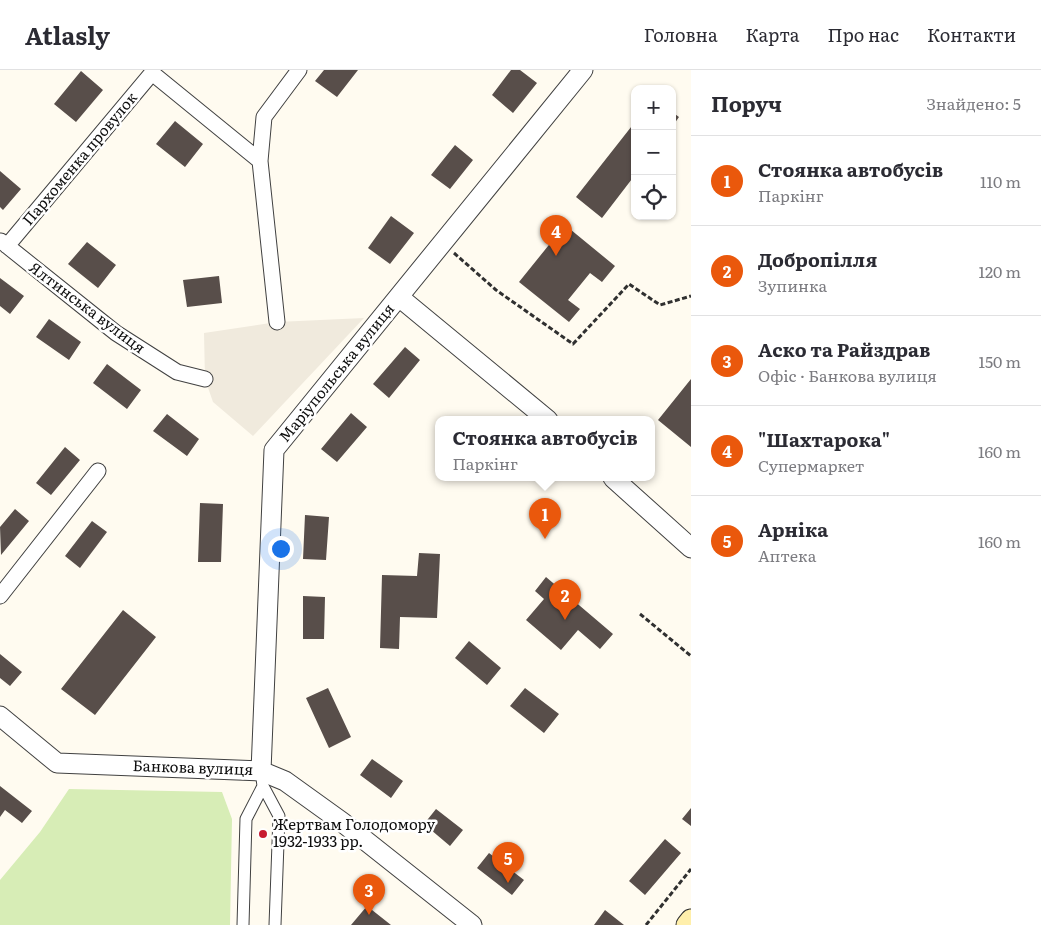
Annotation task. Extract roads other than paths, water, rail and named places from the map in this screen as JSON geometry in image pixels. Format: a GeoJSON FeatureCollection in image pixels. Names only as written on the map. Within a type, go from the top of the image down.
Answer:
{"type":"FeatureCollection","features":[{"type":"Feature","properties":{"kind":"main road"},"geometry":{"type":"LineString","coordinates":[[687,925],[691,920]]}},
{"type":"Feature","properties":{"kind":"street"},"geometry":{"type":"LineString","coordinates":[[277,322],[260,161],[264,117],[298,70]]}},
{"type":"Feature","properties":{"kind":"street","name":"Маріупольська вулиця"},"geometry":{"type":"LineString","coordinates":[[262,778],[274,450],[583,70]]}},
{"type":"Feature","properties":{"kind":"street","name":"Пархоменка провулок"},"geometry":{"type":"LineString","coordinates":[[4,244],[153,72],[260,161]]}},
{"type":"Feature","properties":{"kind":"street","name":"Ялтинська вулиця"},"geometry":{"type":"LineString","coordinates":[[4,244],[116,333],[177,372],[205,379]]}},
{"type":"Feature","properties":{"kind":"street"},"geometry":{"type":"LineString","coordinates":[[399,297],[543,416]]}},
{"type":"Feature","properties":{"kind":"street"},"geometry":{"type":"LineString","coordinates":[[0,596],[98,471]]}},
{"type":"Feature","properties":{"kind":"street"},"geometry":{"type":"LineString","coordinates":[[616,481],[691,548]]}},
{"type":"Feature","properties":{"kind":"street","name":"Банкова вулиця"},"geometry":{"type":"LineString","coordinates":[[0,716],[57,763],[285,781],[342,822],[472,925]]}},
{"type":"Feature","properties":{"kind":"street"},"geometry":{"type":"LineString","coordinates":[[243,925],[246,819],[262,778]]}},
{"type":"Feature","properties":{"kind":"street"},"geometry":{"type":"LineString","coordinates":[[262,778],[279,816],[275,925]]}},
{"type":"Feature","properties":{"kind":"place","name":"\"Шахтарока\""},"geometry":{"type":"Point","coordinates":[556,256]}},
{"type":"Feature","properties":{"kind":"place","name":"Стоянка автобусів"},"geometry":{"type":"Point","coordinates":[545,539]}},
{"type":"Feature","properties":{"kind":"place","name":"Добропілля"},"geometry":{"type":"Point","coordinates":[565,620]}},
{"type":"Feature","properties":{"kind":"place","name":"Жертвам Голодомору 1932-1933 рр."},"geometry":{"type":"Point","coordinates":[263,834]}},
{"type":"Feature","properties":{"kind":"place","name":"Арніка"},"geometry":{"type":"Point","coordinates":[508,883]}},
{"type":"Feature","properties":{"kind":"place","name":"Аско та Райздрав"},"geometry":{"type":"Point","coordinates":[369,915]}}]}
